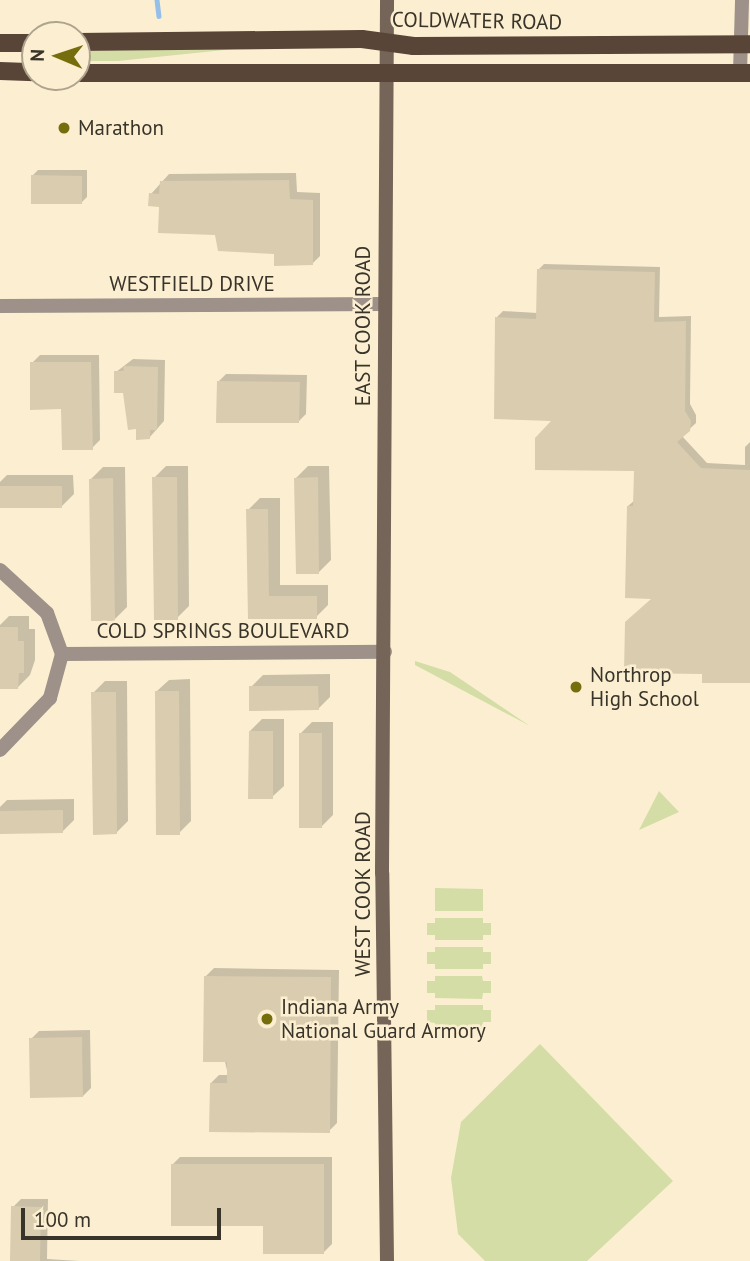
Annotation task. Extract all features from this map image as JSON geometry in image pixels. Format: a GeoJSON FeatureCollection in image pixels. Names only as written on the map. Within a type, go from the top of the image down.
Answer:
{"type":"FeatureCollection","features":[{"type":"Feature","properties":{"kind":"main road","name":"EAST COOK ROAD"},"geometry":{"type":"LineString","coordinates":[[385,652],[387,0]]}},
{"type":"Feature","properties":{"kind":"main road","name":"COLDWATER ROAD"},"geometry":{"type":"LineString","coordinates":[[91,42],[387,42],[427,46],[745,43]]}},
{"type":"Feature","properties":{"kind":"main road"},"geometry":{"type":"LineString","coordinates":[[0,43],[21,43]]}},
{"type":"Feature","properties":{"kind":"main road"},"geometry":{"type":"LineString","coordinates":[[0,71],[21,72]]}},
{"type":"Feature","properties":{"kind":"main road"},"geometry":{"type":"LineString","coordinates":[[91,73],[745,73]]}},
{"type":"Feature","properties":{"kind":"main road","name":"WEST COOK ROAD"},"geometry":{"type":"LineString","coordinates":[[385,652],[387,1261]]}},
{"type":"Feature","properties":{"kind":"street"},"geometry":{"type":"LineString","coordinates":[[742,0],[745,73]]}},
{"type":"Feature","properties":{"kind":"street","name":"WESTFIELD DRIVE"},"geometry":{"type":"LineString","coordinates":[[0,306],[384,304]]}},
{"type":"Feature","properties":{"kind":"street"},"geometry":{"type":"LineString","coordinates":[[0,570],[47,613],[62,654],[50,698],[0,750]]}},
{"type":"Feature","properties":{"kind":"street","name":"COLD SPRINGS BOULEVARD"},"geometry":{"type":"LineString","coordinates":[[62,654],[385,652]]}},
{"type":"Feature","properties":{"kind":"green space"},"geometry":{"type":"Polygon","coordinates":[[[234,49],[118,61],[91,61],[91,51],[234,49]]]}},
{"type":"Feature","properties":{"kind":"green space"},"geometry":{"type":"Polygon","coordinates":[[[415,661],[450,672],[530,726],[415,665],[415,661]]]}},
{"type":"Feature","properties":{"kind":"green space"},"geometry":{"type":"Polygon","coordinates":[[[659,791],[679,812],[639,830],[659,791]]]}},
{"type":"Feature","properties":{"kind":"green space"},"geometry":{"type":"Polygon","coordinates":[[[435,888],[483,889],[483,911],[435,911],[435,888]]]}},
{"type":"Feature","properties":{"kind":"green space"},"geometry":{"type":"Polygon","coordinates":[[[435,918],[483,918],[483,923],[491,923],[491,935],[483,935],[483,940],[435,940],[435,935],[427,935],[427,923],[435,923],[435,918]]]}},
{"type":"Feature","properties":{"kind":"green space"},"geometry":{"type":"Polygon","coordinates":[[[435,947],[483,947],[483,952],[491,952],[491,964],[483,964],[483,969],[435,969],[435,964],[427,964],[427,952],[435,952],[435,947]]]}},
{"type":"Feature","properties":{"kind":"green space"},"geometry":{"type":"Polygon","coordinates":[[[435,976],[482,976],[483,981],[491,981],[491,993],[483,993],[482,999],[435,998],[435,993],[427,993],[427,981],[435,981],[435,976]]]}},
{"type":"Feature","properties":{"kind":"green space"},"geometry":{"type":"Polygon","coordinates":[[[435,1005],[483,1005],[483,1010],[491,1010],[491,1022],[483,1022],[482,1027],[435,1027],[435,1023],[427,1022],[427,1010],[435,1010],[435,1005]]]}},
{"type":"Feature","properties":{"kind":"green space"},"geometry":{"type":"Polygon","coordinates":[[[540,1044],[673,1181],[587,1261],[485,1261],[458,1234],[451,1178],[461,1122],[540,1044]]]}},
{"type":"Feature","properties":{"kind":"building"},"geometry":{"type":"Polygon","coordinates":[[[31,175],[82,176],[82,204],[31,204],[31,175]]]}},
{"type":"Feature","properties":{"kind":"building"},"geometry":{"type":"Polygon","coordinates":[[[289,180],[290,199],[313,200],[313,265],[274,266],[274,254],[218,251],[215,235],[158,233],[159,207],[148,206],[149,193],[159,194],[160,181],[289,180]]]}},
{"type":"Feature","properties":{"kind":"building","name":"Northrop High School"},"geometry":{"type":"Polygon","coordinates":[[[537,269],[655,272],[654,322],[686,321],[685,411],[691,421],[690,431],[677,442],[701,468],[750,470],[750,683],[702,683],[702,674],[624,673],[625,622],[651,599],[625,598],[627,506],[633,506],[634,471],[535,470],[535,438],[551,421],[494,419],[495,317],[536,319],[537,269]]]}},
{"type":"Feature","properties":{"kind":"building"},"geometry":{"type":"Polygon","coordinates":[[[30,362],[91,362],[93,450],[62,450],[61,409],[30,410],[30,362]]]}},
{"type":"Feature","properties":{"kind":"building"},"geometry":{"type":"Polygon","coordinates":[[[123,366],[158,367],[157,430],[150,430],[150,439],[136,440],[136,429],[128,430],[123,393],[114,393],[114,371],[124,371],[123,366]]]}},
{"type":"Feature","properties":{"kind":"building"},"geometry":{"type":"Polygon","coordinates":[[[217,381],[300,382],[299,423],[216,423],[217,381]]]}},
{"type":"Feature","properties":{"kind":"building"},"geometry":{"type":"Polygon","coordinates":[[[152,477],[177,477],[178,620],[154,620],[152,477]]]}},
{"type":"Feature","properties":{"kind":"building"},"geometry":{"type":"Polygon","coordinates":[[[318,477],[319,574],[296,574],[294,478],[318,477]]]}},
{"type":"Feature","properties":{"kind":"building"},"geometry":{"type":"Polygon","coordinates":[[[113,478],[115,621],[91,621],[89,479],[113,478]]]}},
{"type":"Feature","properties":{"kind":"building"},"geometry":{"type":"Polygon","coordinates":[[[0,486],[62,486],[62,508],[0,508],[0,486]]]}},
{"type":"Feature","properties":{"kind":"building"},"geometry":{"type":"Polygon","coordinates":[[[246,509],[268,509],[269,596],[317,596],[317,619],[248,619],[246,509]]]}},
{"type":"Feature","properties":{"kind":"building"},"geometry":{"type":"Polygon","coordinates":[[[0,627],[18,627],[18,641],[24,641],[24,673],[19,673],[18,689],[0,689],[0,627]]]}},
{"type":"Feature","properties":{"kind":"building"},"geometry":{"type":"Polygon","coordinates":[[[249,686],[318,686],[319,710],[249,711],[249,686]]]}},
{"type":"Feature","properties":{"kind":"building"},"geometry":{"type":"Polygon","coordinates":[[[155,691],[179,691],[180,835],[156,835],[155,691]]]}},
{"type":"Feature","properties":{"kind":"building"},"geometry":{"type":"Polygon","coordinates":[[[91,692],[116,692],[117,834],[93,835],[91,692]]]}},
{"type":"Feature","properties":{"kind":"building"},"geometry":{"type":"Polygon","coordinates":[[[249,731],[273,731],[273,799],[248,799],[249,731]]]}},
{"type":"Feature","properties":{"kind":"building"},"geometry":{"type":"Polygon","coordinates":[[[299,733],[322,733],[322,828],[299,828],[299,733]]]}},
{"type":"Feature","properties":{"kind":"building"},"geometry":{"type":"Polygon","coordinates":[[[63,810],[63,833],[0,834],[0,811],[63,810]]]}},
{"type":"Feature","properties":{"kind":"building","name":"Indiana Army National Guard Armory"},"geometry":{"type":"Polygon","coordinates":[[[204,976],[331,977],[330,1133],[209,1132],[210,1083],[227,1083],[227,1062],[203,1062],[204,976]]]}},
{"type":"Feature","properties":{"kind":"building"},"geometry":{"type":"Polygon","coordinates":[[[82,1037],[83,1097],[30,1098],[29,1038],[82,1037]]]}},
{"type":"Feature","properties":{"kind":"building"},"geometry":{"type":"Polygon","coordinates":[[[171,1164],[324,1164],[324,1254],[263,1254],[263,1226],[171,1226],[171,1164]]]}},
{"type":"Feature","properties":{"kind":"building"},"geometry":{"type":"Polygon","coordinates":[[[11,1206],[41,1207],[40,1261],[10,1261],[11,1206]]]}},
{"type":"Feature","properties":{"kind":"waterway"},"geometry":{"type":"LineString","coordinates":[[157,0],[159,16]]}},
{"type":"Feature","properties":{"kind":"place","name":"Marathon"},"geometry":{"type":"Point","coordinates":[64,128]}},
{"type":"Feature","properties":{"kind":"place","name":"Northrop High School"},"geometry":{"type":"Point","coordinates":[576,687]}},
{"type":"Feature","properties":{"kind":"place","name":"Indiana Army National Guard Armory"},"geometry":{"type":"Point","coordinates":[267,1019]}}]}
